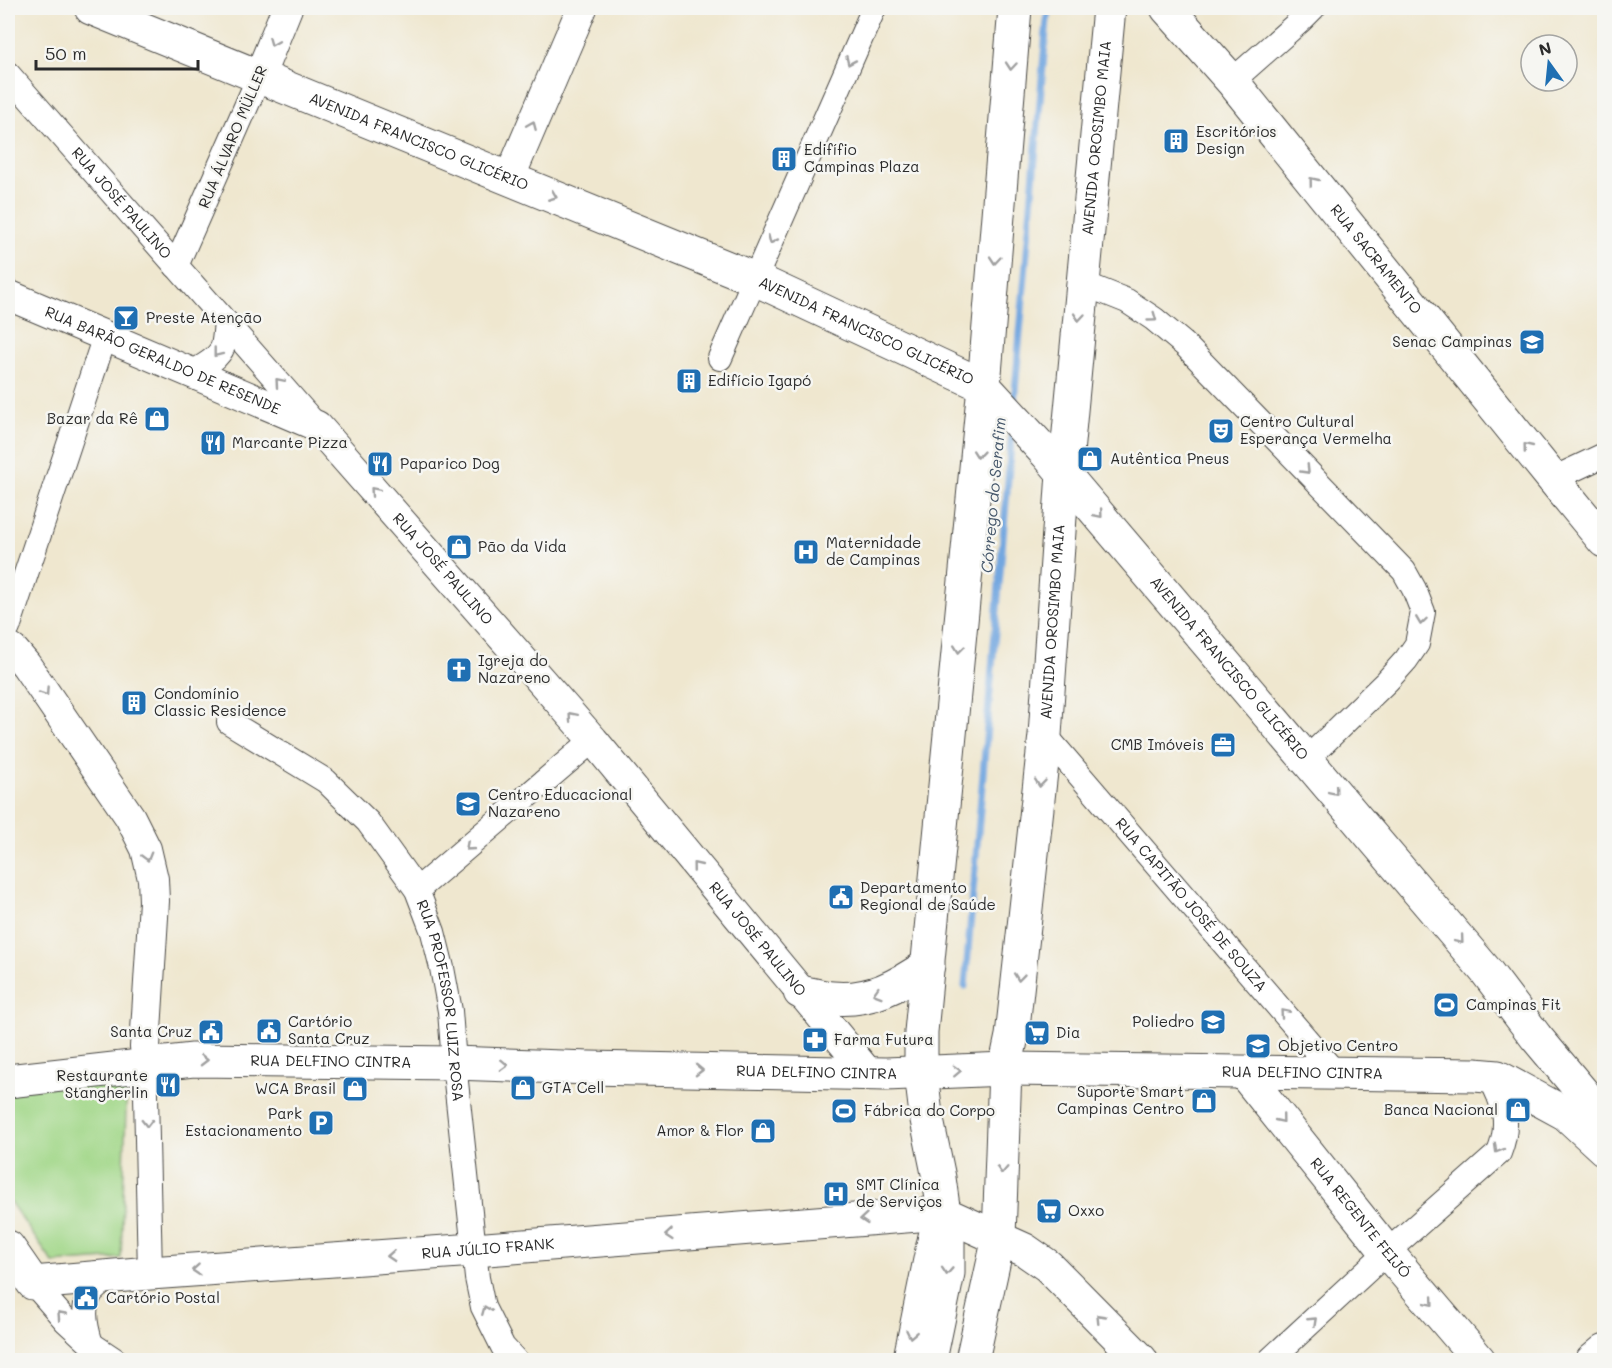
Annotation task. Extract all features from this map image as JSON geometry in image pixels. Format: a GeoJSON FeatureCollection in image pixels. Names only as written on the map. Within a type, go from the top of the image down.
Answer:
{"type":"FeatureCollection","features":[{"type":"Feature","properties":{"kind":"main road","name":"AVENIDA FRANCISCO GLICÉRIO"},"geometry":{"type":"LineString","coordinates":[[91,8],[755,279],[994,397],[1055,463],[1486,970],[1536,1037],[1588,1099],[1604,1123]]}},
{"type":"Feature","properties":{"kind":"main road"},"geometry":{"type":"LineString","coordinates":[[930,1360],[948,1273],[948,1242],[939,1178],[926,1115],[921,1073],[921,1032],[994,397],[1015,8]]}},
{"type":"Feature","properties":{"kind":"main road","name":"AVENIDA OROSIMBO MAIA"},"geometry":{"type":"LineString","coordinates":[[972,1360],[999,1237],[1005,1069],[1012,1036],[1045,735],[1055,463],[1067,453],[1109,8]]}},
{"type":"Feature","properties":{"kind":"main road","name":"RUA SACRAMENTO"},"geometry":{"type":"LineString","coordinates":[[1167,8],[1232,81],[1605,541]]}},
{"type":"Feature","properties":{"kind":"main road"},"geometry":{"type":"LineString","coordinates":[[800,992],[834,998],[864,998],[886,991],[928,965]]}},
{"type":"Feature","properties":{"kind":"main road"},"geometry":{"type":"LineString","coordinates":[[8,1058],[146,1056]]}},
{"type":"Feature","properties":{"kind":"main road","name":"RUA DELFINO CINTRA"},"geometry":{"type":"LineString","coordinates":[[8,1081],[146,1056],[193,1060],[454,1063],[868,1073],[1005,1069],[1489,1075],[1518,1086],[1566,1114],[1604,1123]]}},
{"type":"Feature","properties":{"kind":"main road","name":"RUA REGENTE FEIJÓ"},"geometry":{"type":"LineString","coordinates":[[1244,1073],[1387,1252],[1479,1360]]}},
{"type":"Feature","properties":{"kind":"main road"},"geometry":{"type":"LineString","coordinates":[[943,1216],[1031,1252],[1048,1266],[1141,1360]]}},
{"type":"Feature","properties":{"kind":"main road","name":"RUA JÚLIO FRANK"},"geometry":{"type":"LineString","coordinates":[[33,1283],[943,1216]]}},
{"type":"Feature","properties":{"kind":"main road"},"geometry":{"type":"LineString","coordinates":[[8,1247],[33,1283]]}},
{"type":"Feature","properties":{"kind":"street","name":"RUA ÁLVARO MÜLLER"},"geometry":{"type":"LineString","coordinates":[[176,266],[287,8]]}},
{"type":"Feature","properties":{"kind":"street"},"geometry":{"type":"LineString","coordinates":[[510,179],[582,8]]}},
{"type":"Feature","properties":{"kind":"street"},"geometry":{"type":"LineString","coordinates":[[720,358],[874,8]]}},
{"type":"Feature","properties":{"kind":"street"},"geometry":{"type":"LineString","coordinates":[[1232,81],[1313,8]]}},
{"type":"Feature","properties":{"kind":"street","name":"RUA JOSÉ PAULINO"},"geometry":{"type":"LineString","coordinates":[[8,74],[593,740],[868,1073]]}},
{"type":"Feature","properties":{"kind":"street"},"geometry":{"type":"LineString","coordinates":[[1082,283],[1127,301],[1155,319],[1185,345],[1404,571],[1414,589],[1423,612],[1417,644],[1387,681],[1307,759]]}},
{"type":"Feature","properties":{"kind":"street","name":"RUA BARÃO GERALDO DE RESENDE"},"geometry":{"type":"LineString","coordinates":[[8,295],[317,426]]}},
{"type":"Feature","properties":{"kind":"street"},"geometry":{"type":"LineString","coordinates":[[191,373],[216,356],[223,346],[226,322]]}},
{"type":"Feature","properties":{"kind":"street"},"geometry":{"type":"LineString","coordinates":[[8,627],[105,336]]}},
{"type":"Feature","properties":{"kind":"street"},"geometry":{"type":"LineString","coordinates":[[1553,479],[1605,455]]}},
{"type":"Feature","properties":{"kind":"street"},"geometry":{"type":"LineString","coordinates":[[8,647],[26,664],[130,817],[146,849],[153,879],[154,901],[146,1056],[150,1273]]}},
{"type":"Feature","properties":{"kind":"street","name":"RUA PROFESSOR LUIZ ROSA"},"geometry":{"type":"LineString","coordinates":[[229,722],[326,781],[368,822],[417,890],[433,932],[450,1011],[477,1278],[483,1307],[503,1347],[515,1360]]}},
{"type":"Feature","properties":{"kind":"street","name":"RUA CAPITÃO JOSÉ DE SOUZA"},"geometry":{"type":"LineString","coordinates":[[1045,735],[1336,1074]]}},
{"type":"Feature","properties":{"kind":"street"},"geometry":{"type":"LineString","coordinates":[[417,890],[593,740]]}},
{"type":"Feature","properties":{"kind":"street"},"geometry":{"type":"LineString","coordinates":[[1270,1360],[1499,1153],[1503,1143],[1505,1118],[1500,1095],[1489,1075]]}},
{"type":"Feature","properties":{"kind":"street"},"geometry":{"type":"LineString","coordinates":[[905,1360],[928,1247],[932,1233],[943,1216]]}},
{"type":"Feature","properties":{"kind":"street"},"geometry":{"type":"LineString","coordinates":[[91,1344],[85,1324],[89,1296],[96,1287],[114,1276]]}},
{"type":"Feature","properties":{"kind":"street"},"geometry":{"type":"LineString","coordinates":[[33,1283],[66,1321],[91,1344],[116,1360]]}},
{"type":"Feature","properties":{"kind":"street"},"geometry":{"type":"LineString","coordinates":[[1591,1360],[1605,1348]]}},
{"type":"Feature","properties":{"kind":"green space"},"geometry":{"type":"Polygon","coordinates":[[[127,1079],[121,1258],[53,1263],[8,1199],[8,1090],[127,1079]]]}},
{"type":"Feature","properties":{"kind":"waterway","name":"Córrego do Serafim"},"geometry":{"type":"LineString","coordinates":[[1014,403],[1048,8]]}},
{"type":"Feature","properties":{"kind":"waterway","name":"Córrego do Serafim"},"geometry":{"type":"LineString","coordinates":[[965,986],[1012,432]]}},
{"type":"Feature","properties":{"kind":"place","name":"Escritórios Design"},"geometry":{"type":"Point","coordinates":[1176,141]}},
{"type":"Feature","properties":{"kind":"place","name":"Edifífio Campinas Plaza"},"geometry":{"type":"Point","coordinates":[784,159]}},
{"type":"Feature","properties":{"kind":"place","name":"Preste Atenção"},"geometry":{"type":"Point","coordinates":[126,318]}},
{"type":"Feature","properties":{"kind":"place","name":"Senac Campinas"},"geometry":{"type":"Point","coordinates":[1532,342]}},
{"type":"Feature","properties":{"kind":"place","name":"Edifício Igapó"},"geometry":{"type":"Point","coordinates":[689,381]}},
{"type":"Feature","properties":{"kind":"place","name":"Bazar da Rê"},"geometry":{"type":"Point","coordinates":[157,419]}},
{"type":"Feature","properties":{"kind":"place","name":"Centro Cultural Esperança Vermelha"},"geometry":{"type":"Point","coordinates":[1221,431]}},
{"type":"Feature","properties":{"kind":"place","name":"Marcante Pizza"},"geometry":{"type":"Point","coordinates":[213,443]}},
{"type":"Feature","properties":{"kind":"place","name":"Autêntica Pneus"},"geometry":{"type":"Point","coordinates":[1090,459]}},
{"type":"Feature","properties":{"kind":"place","name":"Paparico Dog"},"geometry":{"type":"Point","coordinates":[380,464]}},
{"type":"Feature","properties":{"kind":"place","name":"Pão da Vida"},"geometry":{"type":"Point","coordinates":[459,547]}},
{"type":"Feature","properties":{"kind":"place","name":"Maternidade de Campinas"},"geometry":{"type":"Point","coordinates":[806,552]}},
{"type":"Feature","properties":{"kind":"place","name":"Igreja do Nazareno"},"geometry":{"type":"Point","coordinates":[459,670]}},
{"type":"Feature","properties":{"kind":"place","name":"Condomínio Classic Residence"},"geometry":{"type":"Point","coordinates":[134,703]}},
{"type":"Feature","properties":{"kind":"place","name":"CMB Imóveis"},"geometry":{"type":"Point","coordinates":[1223,745]}},
{"type":"Feature","properties":{"kind":"place","name":"Centro Educacional Nazareno"},"geometry":{"type":"Point","coordinates":[468,804]}},
{"type":"Feature","properties":{"kind":"place","name":"Departamento Regional de Saúde"},"geometry":{"type":"Point","coordinates":[841,897]}},
{"type":"Feature","properties":{"kind":"place","name":"Campinas Fit"},"geometry":{"type":"Point","coordinates":[1446,1005]}},
{"type":"Feature","properties":{"kind":"place","name":"Poliedro"},"geometry":{"type":"Point","coordinates":[1213,1022]}},
{"type":"Feature","properties":{"kind":"place","name":"Cartório Santa Cruz"},"geometry":{"type":"Point","coordinates":[269,1031]}},
{"type":"Feature","properties":{"kind":"place","name":"Santa Cruz"},"geometry":{"type":"Point","coordinates":[211,1032]}},
{"type":"Feature","properties":{"kind":"place","name":"Dia"},"geometry":{"type":"Point","coordinates":[1037,1033]}},
{"type":"Feature","properties":{"kind":"place","name":"Farma Futura"},"geometry":{"type":"Point","coordinates":[815,1040]}},
{"type":"Feature","properties":{"kind":"place","name":"Objetivo Centro"},"geometry":{"type":"Point","coordinates":[1258,1046]}},
{"type":"Feature","properties":{"kind":"place","name":"Restaurante Stangherlin"},"geometry":{"type":"Point","coordinates":[168,1085]}},
{"type":"Feature","properties":{"kind":"place","name":"GTA Cell"},"geometry":{"type":"Point","coordinates":[523,1088]}},
{"type":"Feature","properties":{"kind":"place","name":"WCA Brasil"},"geometry":{"type":"Point","coordinates":[355,1089]}},
{"type":"Feature","properties":{"kind":"place","name":"Suporte Smart Campinas Centro"},"geometry":{"type":"Point","coordinates":[1204,1101]}},
{"type":"Feature","properties":{"kind":"place","name":"Banca Nacional"},"geometry":{"type":"Point","coordinates":[1518,1110]}},
{"type":"Feature","properties":{"kind":"place","name":"Fábrica do Corpo"},"geometry":{"type":"Point","coordinates":[844,1111]}},
{"type":"Feature","properties":{"kind":"place","name":"Park Estacionamento"},"geometry":{"type":"Point","coordinates":[321,1123]}},
{"type":"Feature","properties":{"kind":"place","name":"Amor & Flor"},"geometry":{"type":"Point","coordinates":[763,1131]}},
{"type":"Feature","properties":{"kind":"place","name":"SMT Clínica de Serviços"},"geometry":{"type":"Point","coordinates":[836,1194]}},
{"type":"Feature","properties":{"kind":"place","name":"Oxxo"},"geometry":{"type":"Point","coordinates":[1049,1211]}},
{"type":"Feature","properties":{"kind":"place","name":"Cartório Postal"},"geometry":{"type":"Point","coordinates":[86,1298]}}]}
